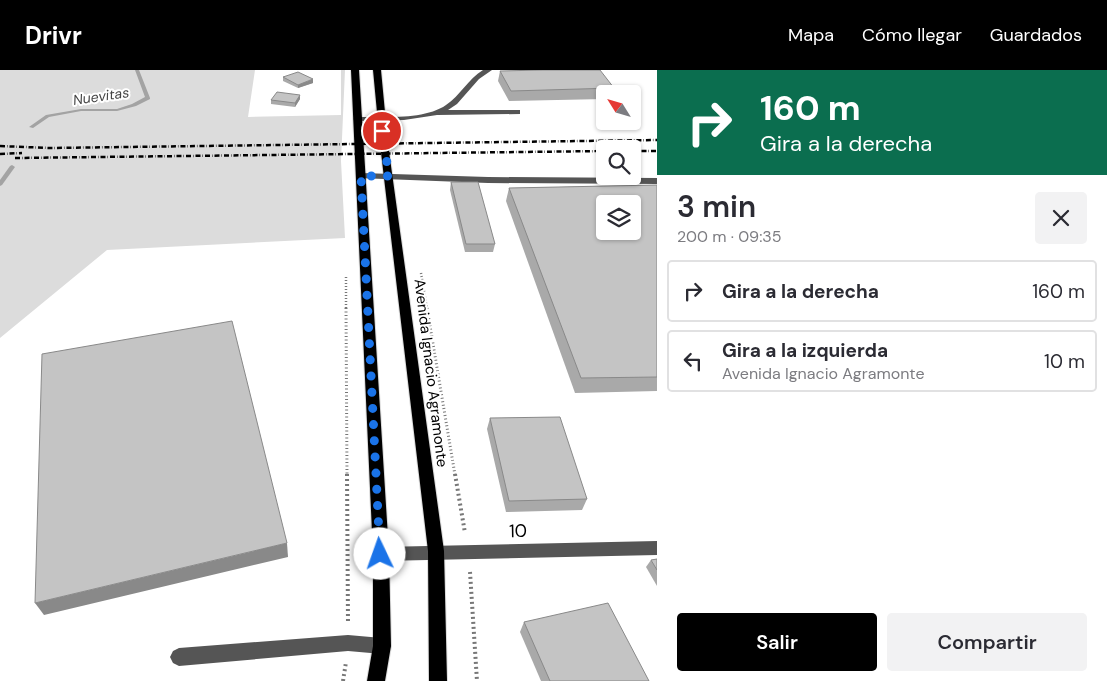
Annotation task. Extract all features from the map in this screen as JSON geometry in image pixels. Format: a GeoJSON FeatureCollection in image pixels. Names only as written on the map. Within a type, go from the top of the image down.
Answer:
{"type":"FeatureCollection","features":[{"type":"Feature","properties":{"kind":"main road"},"geometry":{"type":"LineString","coordinates":[[355,70],[380,554],[382,646],[376,681]]}},
{"type":"Feature","properties":{"kind":"main road","name":"Avenida Ignacio Agramonte"},"geometry":{"type":"LineString","coordinates":[[376,70],[436,552],[438,681]]}},
{"type":"Feature","properties":{"kind":"street"},"geometry":{"type":"LineString","coordinates":[[432,114],[450,106],[476,78],[488,70]]}},
{"type":"Feature","properties":{"kind":"street"},"geometry":{"type":"LineString","coordinates":[[357,119],[381,119],[432,114],[517,112]]}},
{"type":"Feature","properties":{"kind":"street"},"geometry":{"type":"LineString","coordinates":[[361,176],[488,180],[657,181]]}},
{"type":"Feature","properties":{"kind":"street","name":"10"},"geometry":{"type":"LineString","coordinates":[[380,554],[657,548]]}},
{"type":"Feature","properties":{"kind":"street"},"geometry":{"type":"LineString","coordinates":[[179,657],[348,643],[382,646]]}},
{"type":"Feature","properties":{"kind":"path"},"geometry":{"type":"LineString","coordinates":[[343,681],[348,643],[346,270]]}},
{"type":"Feature","properties":{"kind":"path"},"geometry":{"type":"LineString","coordinates":[[420,271],[468,552],[477,681]]}},
{"type":"Feature","properties":{"kind":"shaded area"},"geometry":{"type":"Polygon","coordinates":[[[0,70],[255,70],[248,117],[341,115],[341,70],[345,70],[341,161],[345,238],[107,250],[0,338],[0,70]]]}},
{"type":"Feature","properties":{"kind":"building"},"geometry":{"type":"Polygon","coordinates":[[[600,70],[612,85],[596,85],[596,89],[511,91],[500,71],[600,70]]]}},
{"type":"Feature","properties":{"kind":"building"},"geometry":{"type":"Polygon","coordinates":[[[298,72],[313,79],[298,85],[283,77],[298,72]]]}},
{"type":"Feature","properties":{"kind":"building"},"geometry":{"type":"Polygon","coordinates":[[[277,92],[300,95],[295,103],[271,100],[277,92]]]}},
{"type":"Feature","properties":{"kind":"building"},"geometry":{"type":"Polygon","coordinates":[[[451,182],[478,182],[495,244],[466,244],[451,182]]]}},
{"type":"Feature","properties":{"kind":"building"},"geometry":{"type":"Polygon","coordinates":[[[657,185],[657,377],[581,378],[509,188],[657,185]]]}},
{"type":"Feature","properties":{"kind":"building"},"geometry":{"type":"Polygon","coordinates":[[[232,321],[287,543],[35,603],[42,354],[232,321]]]}},
{"type":"Feature","properties":{"kind":"building"},"geometry":{"type":"Polygon","coordinates":[[[560,417],[587,499],[509,501],[490,418],[560,417]]]}},
{"type":"Feature","properties":{"kind":"building"},"geometry":{"type":"Polygon","coordinates":[[[657,559],[657,570],[651,560],[657,559]]]}},
{"type":"Feature","properties":{"kind":"building"},"geometry":{"type":"Polygon","coordinates":[[[608,603],[649,681],[550,681],[524,622],[608,603]]]}},
{"type":"Feature","properties":{"kind":"waterway","name":"Nuevitas"},"geometry":{"type":"LineString","coordinates":[[31,127],[48,116],[81,110],[117,110],[148,98],[137,70]]}},
{"type":"Feature","properties":{"kind":"waterway","name":"Nuevitas"},"geometry":{"type":"LineString","coordinates":[[0,184],[12,167]]}},
{"type":"Feature","properties":{"kind":"railway"},"geometry":{"type":"LineString","coordinates":[[0,146],[50,148],[657,140]]}},
{"type":"Feature","properties":{"kind":"railway"},"geometry":{"type":"LineString","coordinates":[[15,158],[596,151]]}},
{"type":"Feature","properties":{"kind":"railway"},"geometry":{"type":"LineString","coordinates":[[641,151],[657,151]]}},
{"type":"Feature","properties":{"kind":"railway"},"geometry":{"type":"LineString","coordinates":[[0,154],[22,153]]}},
{"type":"Feature","properties":{"kind":"route"},"geometry":{"type":"LineString","coordinates":[[380,554],[361,176],[389,176],[382,131]]}}]}
